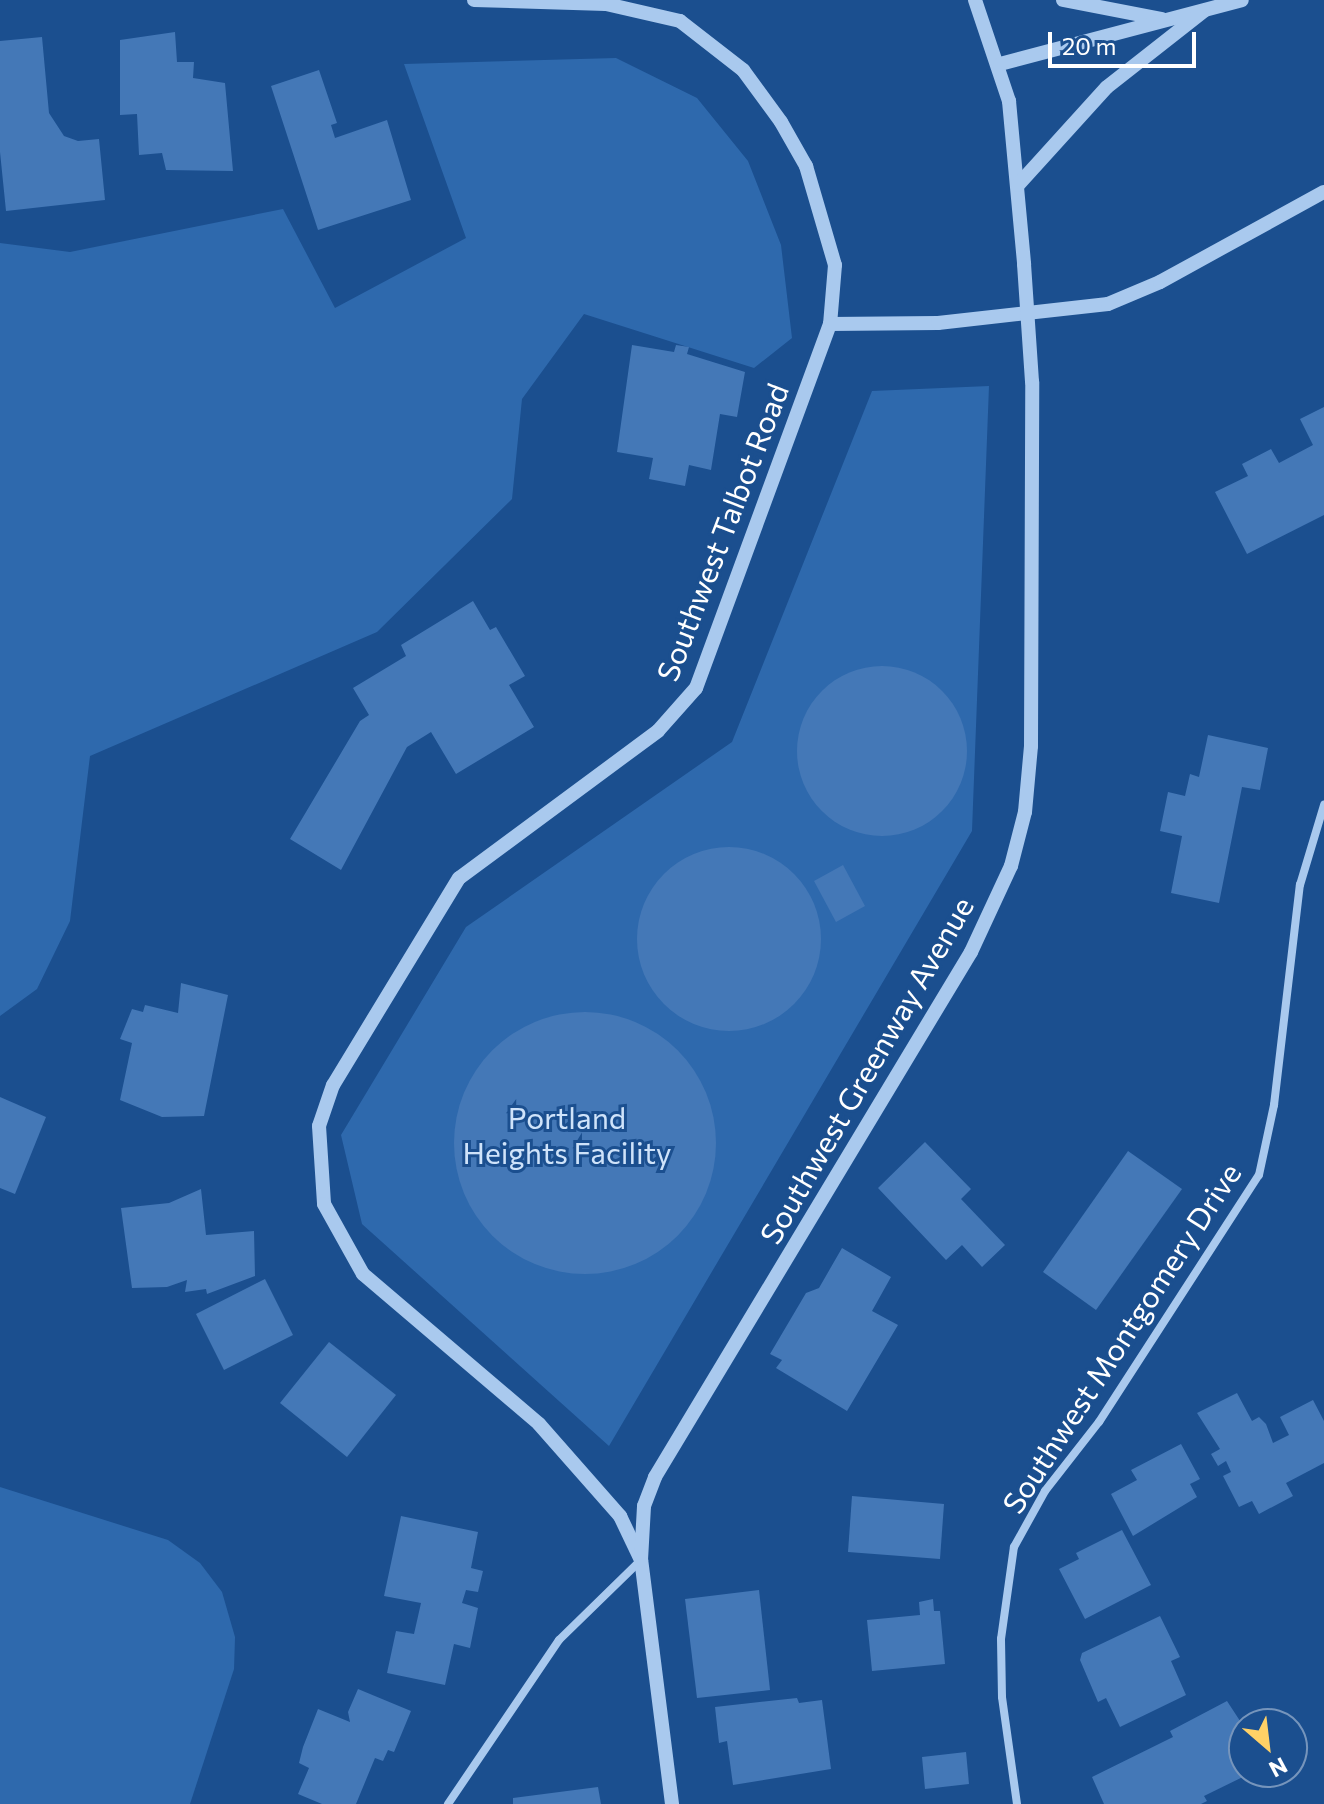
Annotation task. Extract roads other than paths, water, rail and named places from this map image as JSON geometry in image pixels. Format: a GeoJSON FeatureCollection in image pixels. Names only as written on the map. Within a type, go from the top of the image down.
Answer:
{"type":"FeatureCollection","features":[{"type":"Feature","properties":{"kind":"street","name":"Southwest Talbot Road"},"geometry":{"type":"LineString","coordinates":[[474,0],[606,4],[680,21],[743,70],[806,166],[835,265],[830,324],[696,688],[658,731],[459,878],[333,1085],[319,1126],[324,1204],[363,1274],[539,1424],[620,1516],[641,1560]]}},
{"type":"Feature","properties":{"kind":"street","name":"Southwest Greenway Avenue"},"geometry":{"type":"LineString","coordinates":[[672,1804],[641,1560],[644,1506],[655,1477],[971,952],[1011,866],[1025,812],[1031,746],[1032,382],[1013,120],[1000,64],[975,0]]}},
{"type":"Feature","properties":{"kind":"street"},"geometry":{"type":"LineString","coordinates":[[1063,0],[1108,13],[1170,20]]}},
{"type":"Feature","properties":{"kind":"street"},"geometry":{"type":"LineString","coordinates":[[1000,64],[1242,0]]}},
{"type":"Feature","properties":{"kind":"street"},"geometry":{"type":"LineString","coordinates":[[1018,185],[1107,87],[1204,11]]}},
{"type":"Feature","properties":{"kind":"street"},"geometry":{"type":"LineString","coordinates":[[830,324],[938,323],[1108,304],[1160,282],[1324,192]]}},
{"type":"Feature","properties":{"kind":"street","name":"Southwest Montgomery Drive"},"geometry":{"type":"LineString","coordinates":[[1017,1804],[1001,1639],[1014,1547],[1045,1491],[1099,1422],[1259,1175],[1274,1105],[1300,885],[1324,805]]}},
{"type":"Feature","properties":{"kind":"street"},"geometry":{"type":"LineString","coordinates":[[448,1804],[559,1640],[641,1560]]}},
{"type":"Feature","properties":{"kind":"park label","name":"Portland Heights Facility"},"geometry":{"type":"Point","coordinates":[567,1134]}}]}
